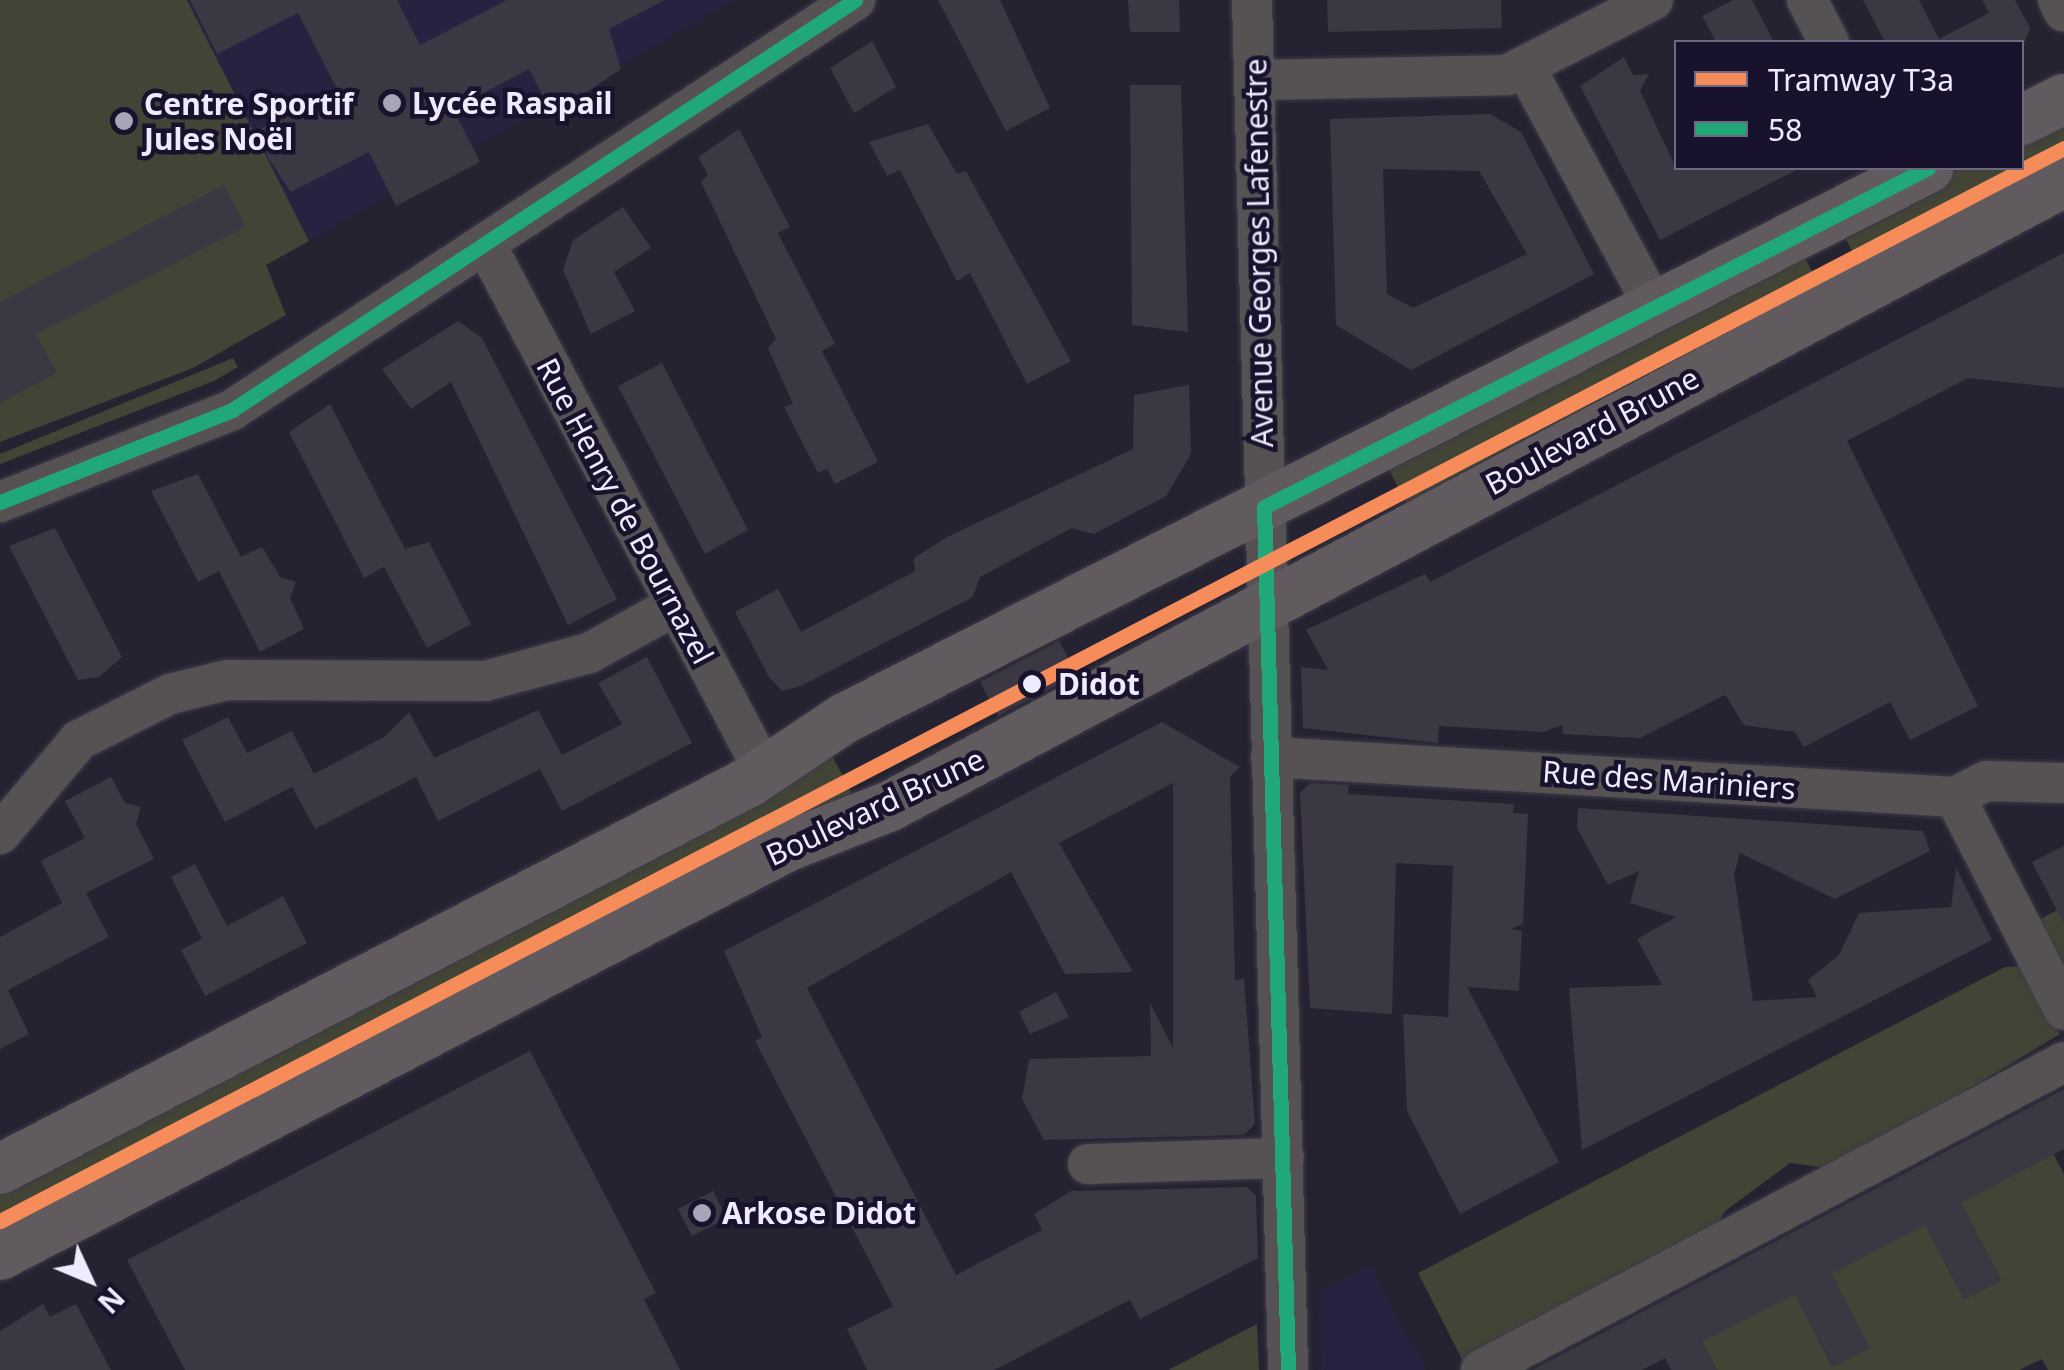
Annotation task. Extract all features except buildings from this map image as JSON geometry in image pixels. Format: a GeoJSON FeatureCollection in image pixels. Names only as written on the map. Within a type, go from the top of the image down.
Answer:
{"type":"FeatureCollection","features":[{"type":"Feature","properties":{"kind":"main road"},"geometry":{"type":"LineString","coordinates":[[2024,119],[2064,99]]}},
{"type":"Feature","properties":{"kind":"main road"},"geometry":{"type":"LineString","coordinates":[[0,1169],[764,771],[845,718],[1655,308],[1907,172]]}},
{"type":"Feature","properties":{"kind":"main road","name":"Boulevard Brune"},"geometry":{"type":"LineString","coordinates":[[0,1255],[1268,606],[2064,182]]}},
{"type":"Feature","properties":{"kind":"street"},"geometry":{"type":"LineString","coordinates":[[0,502],[232,410],[488,249],[855,0]]}},
{"type":"Feature","properties":{"kind":"street","name":"Avenue Georges Lafenestre"},"geometry":{"type":"LineString","coordinates":[[1252,0],[1288,1370]]}},
{"type":"Feature","properties":{"kind":"street"},"geometry":{"type":"LineString","coordinates":[[1255,80],[1507,75],[1653,0]]}},
{"type":"Feature","properties":{"kind":"street"},"geometry":{"type":"LineString","coordinates":[[1808,0],[1828,40]]}},
{"type":"Feature","properties":{"kind":"street"},"geometry":{"type":"LineString","coordinates":[[2058,0],[2064,12]]}},
{"type":"Feature","properties":{"kind":"street"},"geometry":{"type":"LineString","coordinates":[[1525,67],[1655,308]]}},
{"type":"Feature","properties":{"kind":"street","name":"Rue Henry de Bournazel"},"geometry":{"type":"LineString","coordinates":[[488,249],[764,771]]}},
{"type":"Feature","properties":{"kind":"street"},"geometry":{"type":"LineString","coordinates":[[0,834],[79,740],[170,694],[228,680],[485,681],[588,654],[674,606]]}},
{"type":"Feature","properties":{"kind":"street","name":"Rue des Mariniers"},"geometry":{"type":"LineString","coordinates":[[1271,757],[1954,798],[1988,781],[2064,783]]}},
{"type":"Feature","properties":{"kind":"street"},"geometry":{"type":"LineString","coordinates":[[1954,798],[2064,1010]]}},
{"type":"Feature","properties":{"kind":"street"},"geometry":{"type":"LineString","coordinates":[[1480,1370],[2064,1062]]}},
{"type":"Feature","properties":{"kind":"street"},"geometry":{"type":"LineString","coordinates":[[1088,1164],[1284,1158]]}},
{"type":"Feature","properties":{"kind":"shaded area","name":"Lycée Raspail"},"geometry":{"type":"Polygon","coordinates":[[[187,0],[735,0],[309,241],[187,0]]]}},
{"type":"Feature","properties":{"kind":"shaded area"},"geometry":{"type":"Polygon","coordinates":[[[1370,1265],[1426,1370],[1321,1370],[1318,1292],[1370,1265]]]}},
{"type":"Feature","properties":{"kind":"green space","name":"Centre Sportif Jules Noël"},"geometry":{"type":"Polygon","coordinates":[[[0,0],[187,0],[309,241],[266,265],[286,315],[193,368],[0,442],[0,0]]]}},
{"type":"Feature","properties":{"kind":"green space"},"geometry":{"type":"Polygon","coordinates":[[[2064,113],[2064,166],[1863,272],[1841,230],[1956,170],[2024,170],[2024,135],[2064,113]]]}},
{"type":"Feature","properties":{"kind":"green space"},"geometry":{"type":"Polygon","coordinates":[[[1801,250],[1822,291],[1408,506],[1387,466],[1801,250]]]}},
{"type":"Feature","properties":{"kind":"green space"},"geometry":{"type":"Polygon","coordinates":[[[233,358],[238,367],[214,381],[0,464],[0,454],[233,358]]]}},
{"type":"Feature","properties":{"kind":"green space"},"geometry":{"type":"Polygon","coordinates":[[[827,746],[857,803],[0,1238],[0,1185],[827,746]]]}},
{"type":"Feature","properties":{"kind":"green space"},"geometry":{"type":"Polygon","coordinates":[[[2064,906],[2064,978],[2035,922],[2064,906]]]}},
{"type":"Feature","properties":{"kind":"green space"},"geometry":{"type":"Polygon","coordinates":[[[2023,966],[2060,1034],[1836,1169],[1790,1163],[1725,1211],[1709,1241],[1466,1367],[1418,1273],[2005,967],[2023,966]]]}},
{"type":"Feature","properties":{"kind":"green space"},"geometry":{"type":"Polygon","coordinates":[[[2053,1153],[2064,1174],[2064,1370],[2048,1370],[2042,1359],[2019,1370],[1717,1370],[1702,1342],[1792,1288],[1832,1366],[1869,1347],[1829,1270],[1924,1222],[1964,1299],[2001,1280],[1961,1203],[2053,1153]]]}},
{"type":"Feature","properties":{"kind":"green space"},"geometry":{"type":"Polygon","coordinates":[[[1257,1324],[1259,1370],[1168,1370],[1257,1324]]]}},
{"type":"Feature","properties":{"kind":"tram line","name":"T3a"},"geometry":{"type":"LineString","coordinates":[[2024,169],[2064,148]]}},
{"type":"Feature","properties":{"kind":"tram line","name":"T3a"},"geometry":{"type":"LineString","coordinates":[[0,1221],[2022,170]]}},
{"type":"Feature","properties":{"kind":"transit line","name":"58"},"geometry":{"type":"LineString","coordinates":[[0,502],[232,410],[855,0]]}},
{"type":"Feature","properties":{"kind":"transit line","name":"58"},"geometry":{"type":"LineString","coordinates":[[1288,1370],[1264,507],[1924,170]]}},
{"type":"Feature","properties":{"kind":"place","name":"Lycée Raspail"},"geometry":{"type":"Point","coordinates":[392,103]}},
{"type":"Feature","properties":{"kind":"place","name":"Centre Sportif Jules Noël"},"geometry":{"type":"Point","coordinates":[124,121]}},
{"type":"Feature","properties":{"kind":"place","name":"Didot"},"geometry":{"type":"Point","coordinates":[1032,684]}},
{"type":"Feature","properties":{"kind":"place","name":"Arkose Didot"},"geometry":{"type":"Point","coordinates":[702,1213]}}]}
